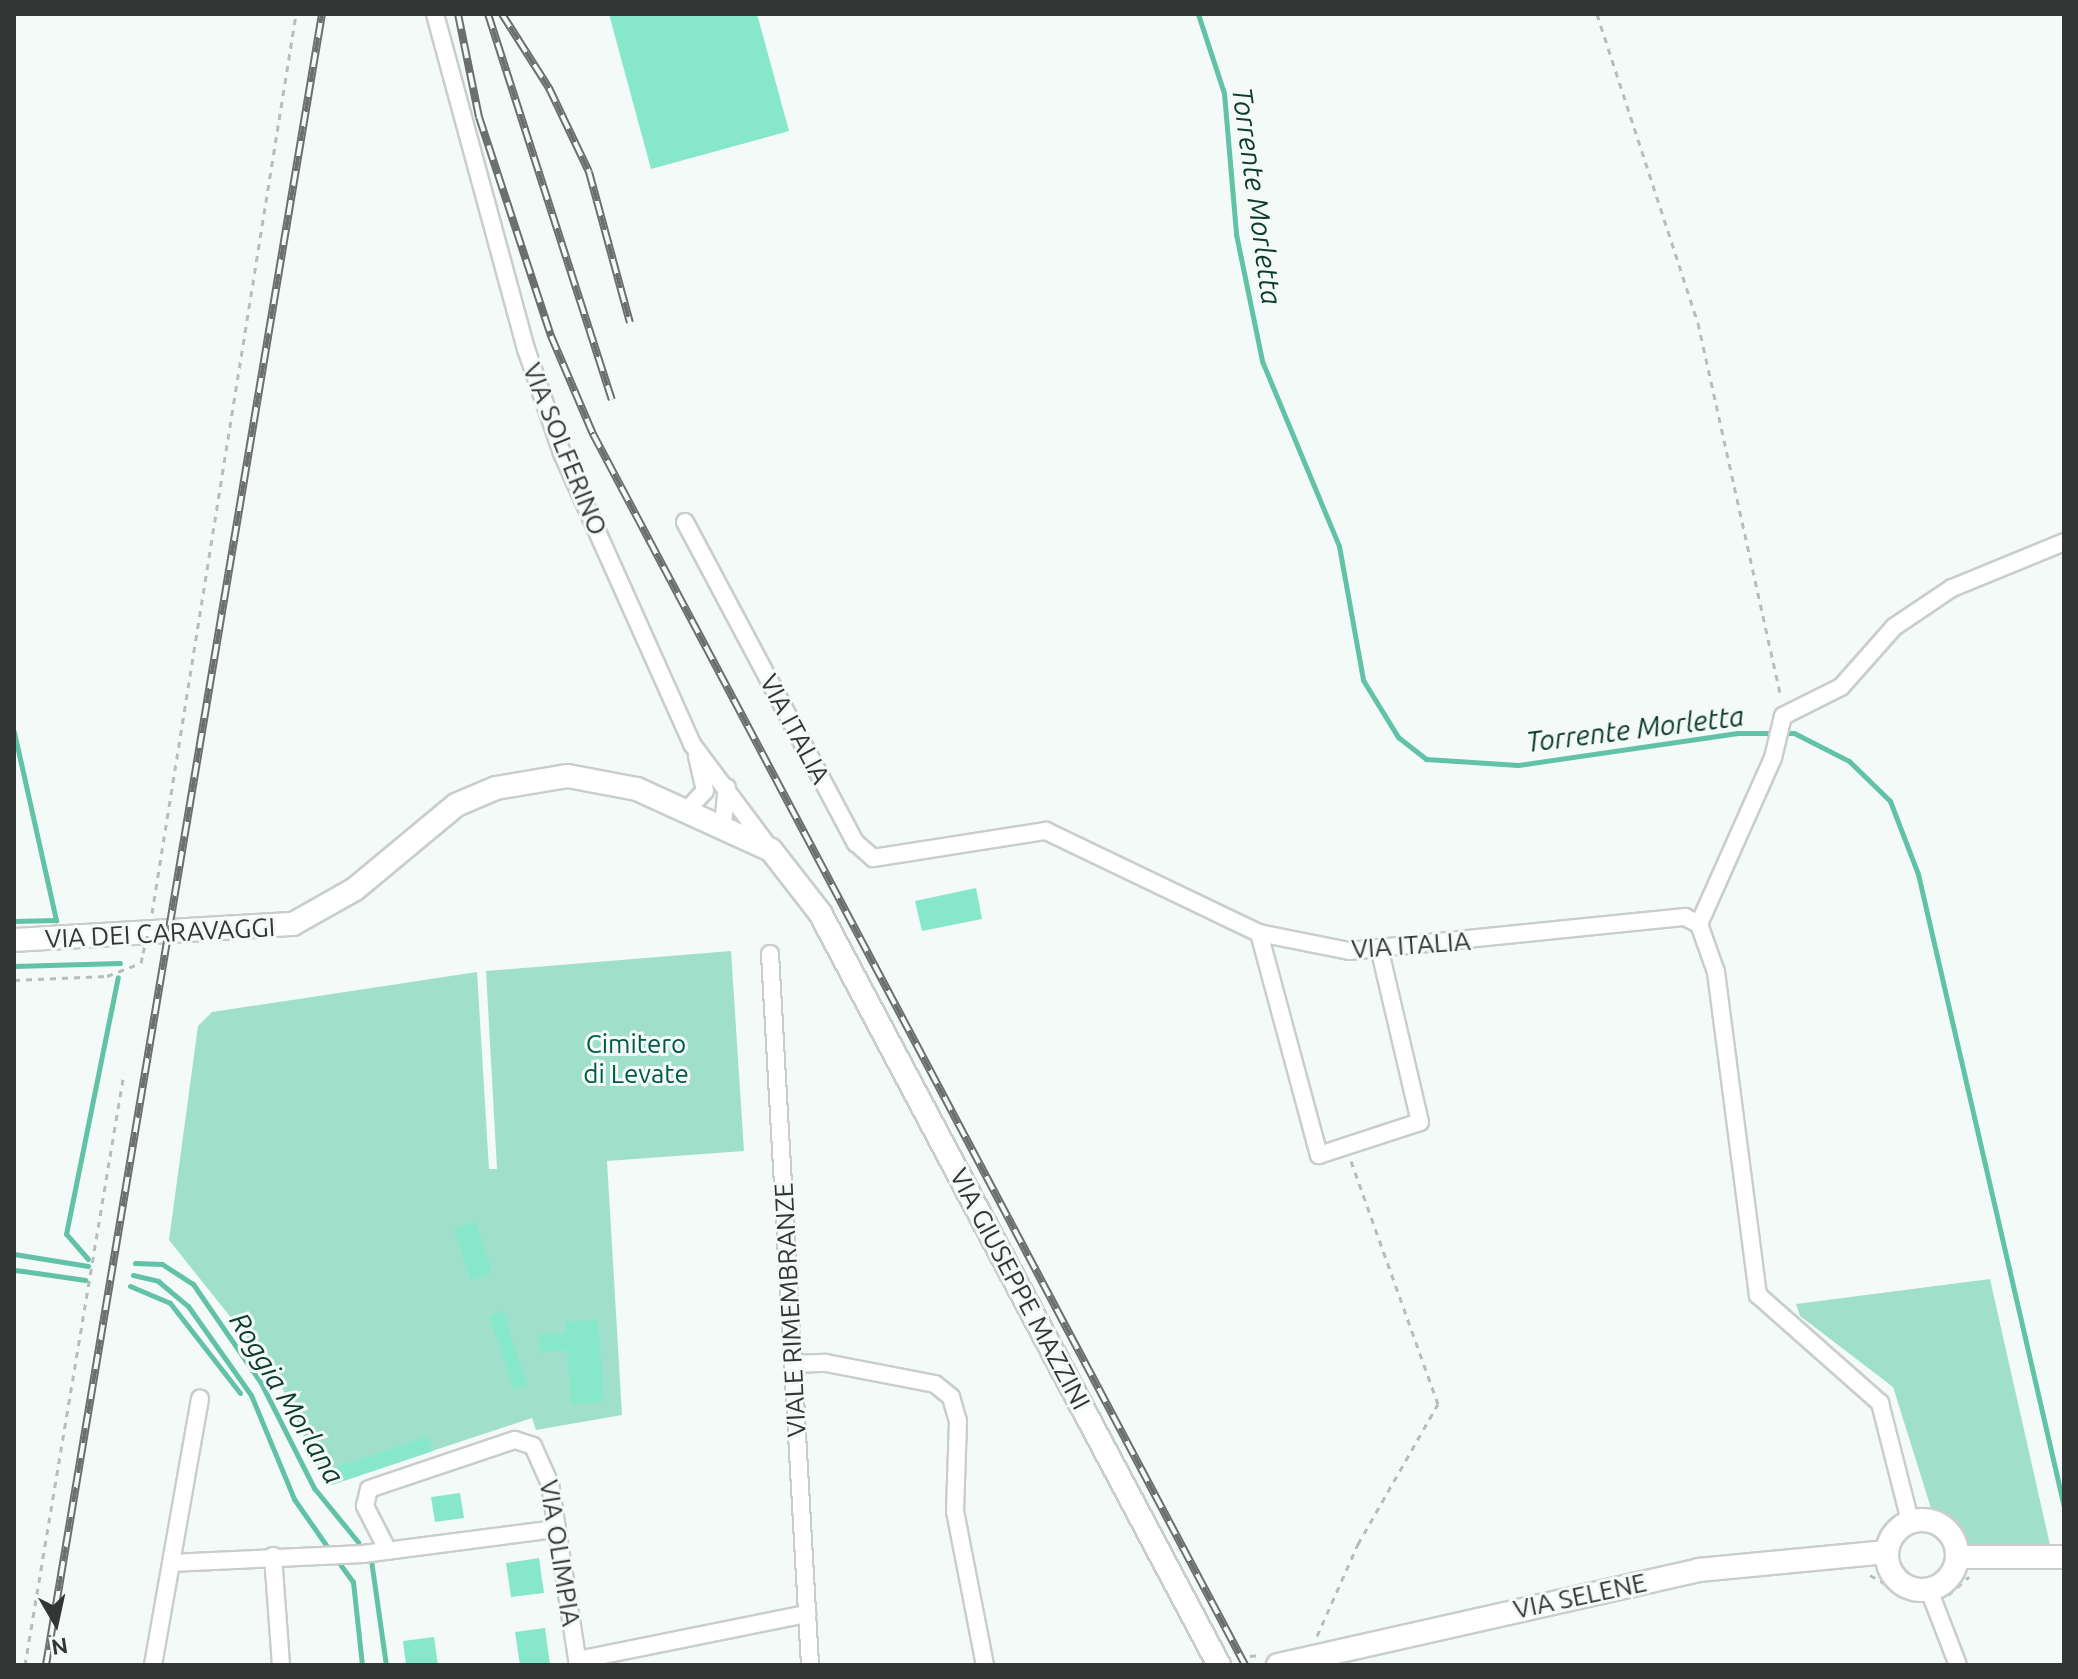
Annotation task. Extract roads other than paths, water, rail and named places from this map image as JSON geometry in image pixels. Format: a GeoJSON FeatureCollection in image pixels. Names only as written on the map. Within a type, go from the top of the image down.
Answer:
{"type":"FeatureCollection","features":[{"type":"Feature","properties":{"kind":"street","name":"VIA SOLFERINO"},"geometry":{"type":"LineString","coordinates":[[435,14],[547,408],[692,744],[726,783],[771,850]]}},
{"type":"Feature","properties":{"kind":"street","name":"VIA ITALIA"},"geometry":{"type":"LineString","coordinates":[[685,522],[863,853],[883,860],[1046,831],[1259,933],[1291,945],[1380,952],[1685,917],[1699,924]]}},
{"type":"Feature","properties":{"kind":"street"},"geometry":{"type":"LineString","coordinates":[[1910,1521],[1880,1403],[1758,1295],[1716,972],[1699,924],[1773,758],[1783,716],[1841,687],[1894,627],[1952,588],[2064,542]]}},
{"type":"Feature","properties":{"kind":"street"},"geometry":{"type":"LineString","coordinates":[[687,810],[706,781],[692,744]]}},
{"type":"Feature","properties":{"kind":"street","name":"VIA DEI CARAVAGGI"},"geometry":{"type":"LineString","coordinates":[[14,940],[293,924],[355,889],[456,805],[531,781],[598,779],[723,824],[771,850]]}},
{"type":"Feature","properties":{"kind":"street"},"geometry":{"type":"LineString","coordinates":[[723,824],[726,783]]}},
{"type":"Feature","properties":{"kind":"street","name":"VIA GIUSEPPE MAZZINI"},"geometry":{"type":"LineString","coordinates":[[771,850],[820,913],[1219,1665]]}},
{"type":"Feature","properties":{"kind":"street"},"geometry":{"type":"LineString","coordinates":[[1259,933],[1319,1155],[1420,1122],[1380,952]]}},
{"type":"Feature","properties":{"kind":"street","name":"VIALE RIMEMBRANZE"},"geometry":{"type":"LineString","coordinates":[[770,954],[810,1665]]}},
{"type":"Feature","properties":{"kind":"street"},"geometry":{"type":"LineString","coordinates":[[793,1364],[826,1363],[935,1384],[951,1397],[958,1421],[955,1511],[985,1665]]}},
{"type":"Feature","properties":{"kind":"street"},"geometry":{"type":"LineString","coordinates":[[153,1665],[200,1399]]}},
{"type":"Feature","properties":{"kind":"street","name":"VIA OLIMPIA"},"geometry":{"type":"LineString","coordinates":[[388,1551],[365,1506],[369,1489],[515,1440],[533,1446],[544,1462],[578,1663]]}},
{"type":"Feature","properties":{"kind":"street"},"geometry":{"type":"LineString","coordinates":[[1910,1521],[1944,1526],[1958,1557],[1954,1572],[1929,1590],[1899,1581],[1886,1552],[1893,1533],[1910,1521]]}},
{"type":"Feature","properties":{"kind":"street"},"geometry":{"type":"LineString","coordinates":[[171,1563],[363,1554],[556,1529]]}},
{"type":"Feature","properties":{"kind":"street","name":"VIA SELENE"},"geometry":{"type":"LineString","coordinates":[[1278,1665],[1699,1570],[1886,1552]]}},
{"type":"Feature","properties":{"kind":"street"},"geometry":{"type":"LineString","coordinates":[[273,1556],[281,1665]]}},
{"type":"Feature","properties":{"kind":"street"},"geometry":{"type":"LineString","coordinates":[[1958,1557],[2064,1557]]}},
{"type":"Feature","properties":{"kind":"street"},"geometry":{"type":"LineString","coordinates":[[1929,1590],[1958,1665]]}},
{"type":"Feature","properties":{"kind":"street"},"geometry":{"type":"LineString","coordinates":[[578,1663],[807,1614]]}},
{"type":"Feature","properties":{"kind":"waterway","name":"Torrente Morletta"},"geometry":{"type":"LineString","coordinates":[[1198,14],[1224,93],[1236,234],[1262,361],[1339,546],[1363,680],[1398,737],[1426,759],[1518,765],[1738,733],[1794,733],[1849,761],[1890,801],[1918,874],[2064,1507]]}},
{"type":"Feature","properties":{"kind":"waterway"},"geometry":{"type":"LineString","coordinates":[[14,732],[56,920],[14,921]]}},
{"type":"Feature","properties":{"kind":"waterway"},"geometry":{"type":"LineString","coordinates":[[14,966],[120,963]]}},
{"type":"Feature","properties":{"kind":"waterway"},"geometry":{"type":"LineString","coordinates":[[88,1259],[66,1234],[118,977]]}},
{"type":"Feature","properties":{"kind":"waterway"},"geometry":{"type":"LineString","coordinates":[[14,1254],[88,1266]]}},
{"type":"Feature","properties":{"kind":"waterway","name":"Roggia Morlana"},"geometry":{"type":"LineString","coordinates":[[135,1263],[162,1264],[193,1284],[261,1383],[314,1488],[358,1542]]}},
{"type":"Feature","properties":{"kind":"waterway"},"geometry":{"type":"LineString","coordinates":[[14,1270],[23,1271]]}},
{"type":"Feature","properties":{"kind":"waterway"},"geometry":{"type":"LineString","coordinates":[[23,1271],[85,1280]]}},
{"type":"Feature","properties":{"kind":"waterway"},"geometry":{"type":"LineString","coordinates":[[133,1275],[158,1281],[188,1306],[251,1395],[294,1499],[331,1552]]}},
{"type":"Feature","properties":{"kind":"waterway"},"geometry":{"type":"LineString","coordinates":[[130,1286],[170,1303],[240,1393]]}},
{"type":"Feature","properties":{"kind":"waterway"},"geometry":{"type":"LineString","coordinates":[[337,1560],[353,1582],[362,1665]]}},
{"type":"Feature","properties":{"kind":"waterway","name":"Roggia Morlana"},"geometry":{"type":"LineString","coordinates":[[371,1560],[386,1665]]}},
{"type":"Feature","properties":{"kind":"railway"},"geometry":{"type":"LineString","coordinates":[[46,1665],[322,14]]}},
{"type":"Feature","properties":{"kind":"railway"},"geometry":{"type":"LineString","coordinates":[[458,14],[479,117],[551,336],[593,434],[1245,1665]]}},
{"type":"Feature","properties":{"kind":"railway"},"geometry":{"type":"LineString","coordinates":[[488,14],[612,400]]}},
{"type":"Feature","properties":{"kind":"railway"},"geometry":{"type":"LineString","coordinates":[[502,14],[549,88],[589,172],[630,323]]}},
{"type":"Feature","properties":{"kind":"park label","name":"Cimitero di Levate"},"geometry":{"type":"Point","coordinates":[636,1059]}}]}
